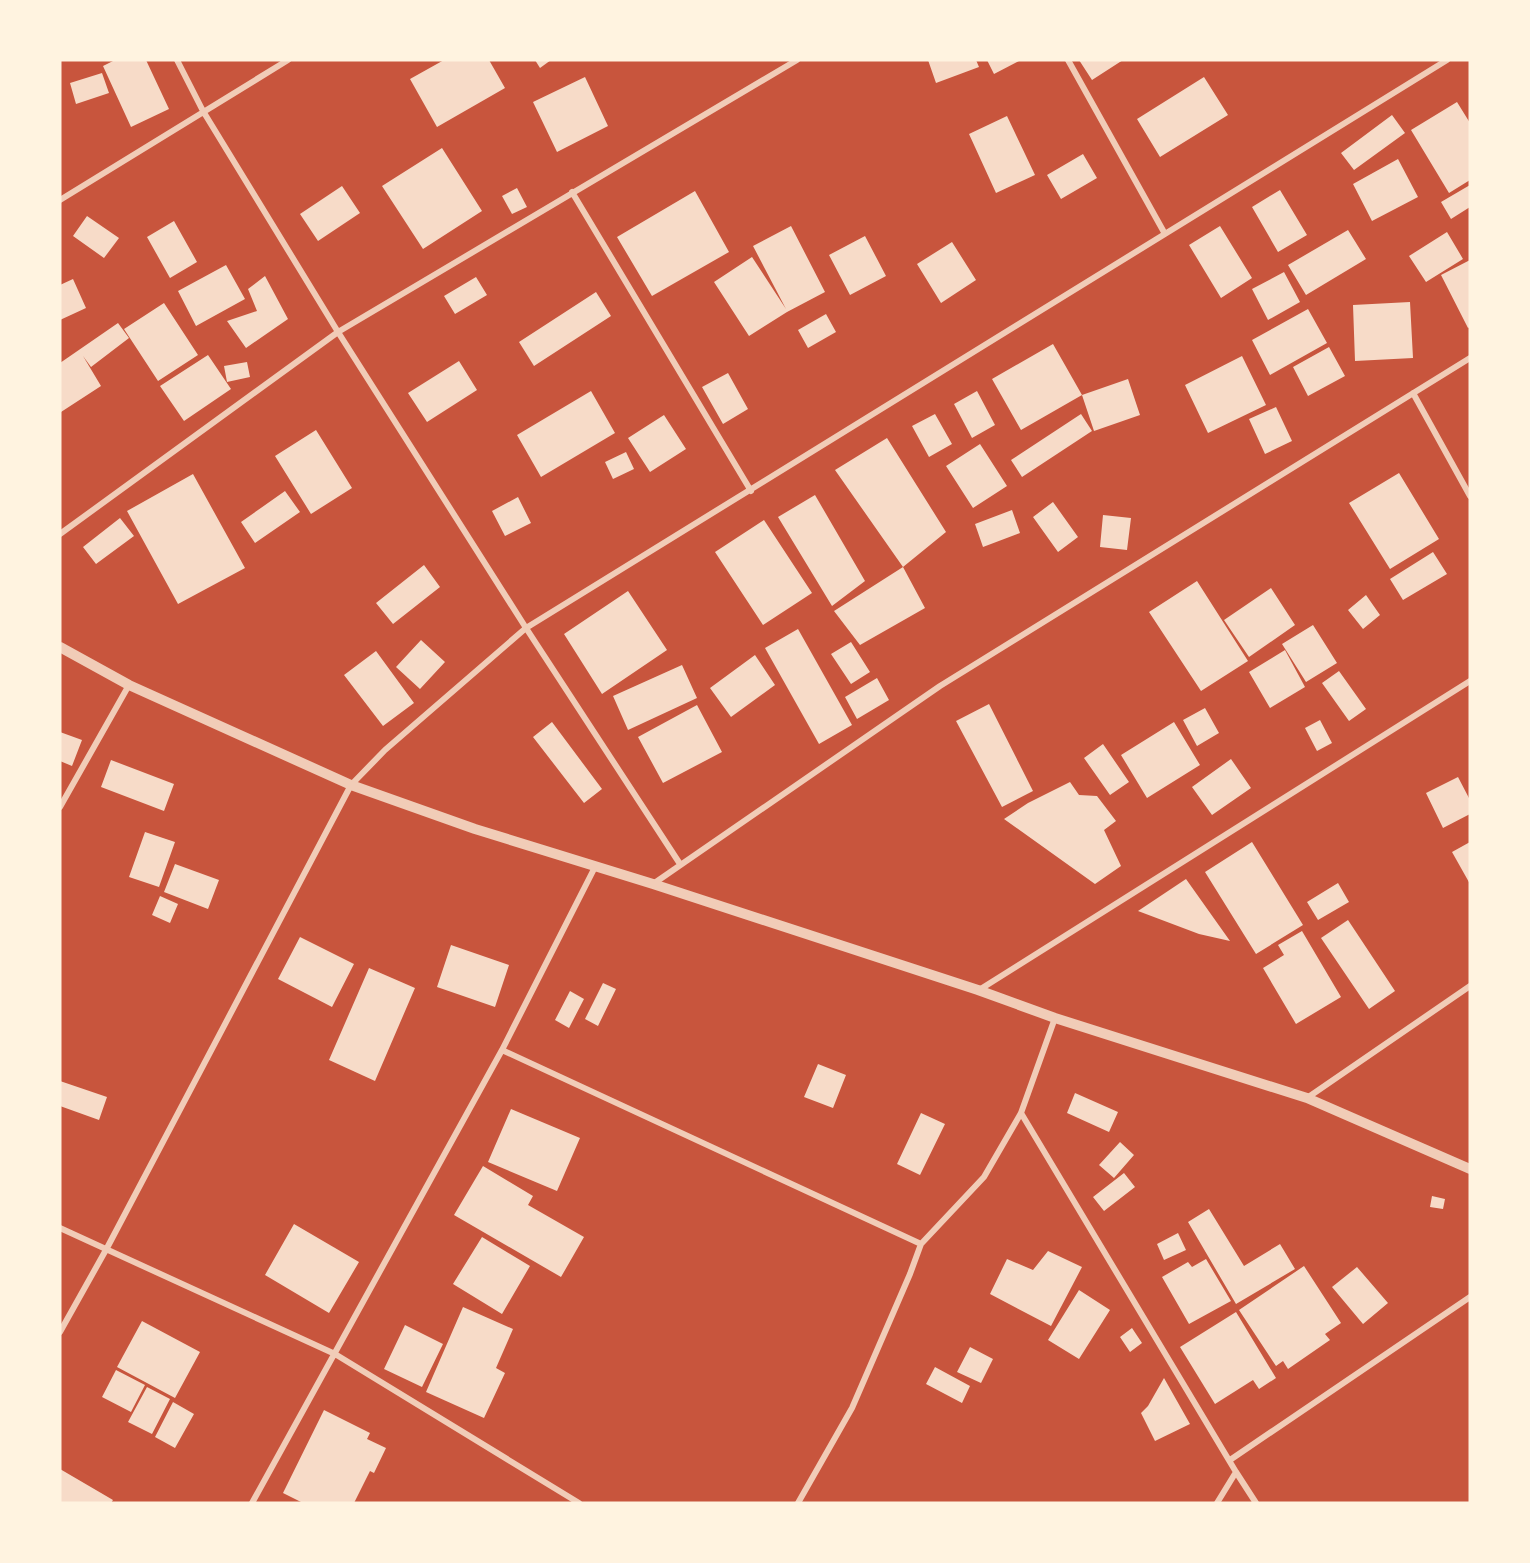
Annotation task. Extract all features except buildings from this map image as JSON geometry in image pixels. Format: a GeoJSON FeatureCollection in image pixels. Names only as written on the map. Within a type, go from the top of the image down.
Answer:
{"type":"FeatureCollection","features":[{"type":"Feature","properties":{"kind":"street"},"geometry":{"type":"LineString","coordinates":[[177,60],[203,111],[338,332],[526,628],[680,864]]}},
{"type":"Feature","properties":{"kind":"street"},"geometry":{"type":"LineString","coordinates":[[60,200],[288,60]]}},
{"type":"Feature","properties":{"kind":"street"},"geometry":{"type":"LineString","coordinates":[[60,534],[338,332],[797,60]]}},
{"type":"Feature","properties":{"kind":"street"},"geometry":{"type":"LineString","coordinates":[[1068,60],[1165,234]]}},
{"type":"Feature","properties":{"kind":"street"},"geometry":{"type":"LineString","coordinates":[[60,1332],[107,1248],[351,785],[402,735],[526,628],[1447,60]]}},
{"type":"Feature","properties":{"kind":"street"},"geometry":{"type":"LineString","coordinates":[[572,192],[751,491]]}},
{"type":"Feature","properties":{"kind":"street"},"geometry":{"type":"LineString","coordinates":[[653,884],[940,686],[1470,358]]}},
{"type":"Feature","properties":{"kind":"street"},"geometry":{"type":"LineString","coordinates":[[1413,393],[1470,496]]}},
{"type":"Feature","properties":{"kind":"street"},"geometry":{"type":"LineString","coordinates":[[60,647],[129,685],[351,785],[475,829],[653,884],[978,990],[1055,1018],[1306,1098],[1470,1169]]}},
{"type":"Feature","properties":{"kind":"street"},"geometry":{"type":"LineString","coordinates":[[978,990],[1470,681]]}},
{"type":"Feature","properties":{"kind":"street"},"geometry":{"type":"LineString","coordinates":[[60,807],[129,685]]}},
{"type":"Feature","properties":{"kind":"street"},"geometry":{"type":"LineString","coordinates":[[252,1503],[501,1050],[595,867]]}},
{"type":"Feature","properties":{"kind":"street"},"geometry":{"type":"LineString","coordinates":[[1306,1098],[1470,986]]}},
{"type":"Feature","properties":{"kind":"street"},"geometry":{"type":"LineString","coordinates":[[798,1503],[852,1408],[921,1244],[984,1177],[1021,1113],[1055,1018]]}},
{"type":"Feature","properties":{"kind":"street"},"geometry":{"type":"LineString","coordinates":[[501,1050],[921,1244]]}},
{"type":"Feature","properties":{"kind":"street"},"geometry":{"type":"LineString","coordinates":[[1021,1113],[1256,1503]]}},
{"type":"Feature","properties":{"kind":"street"},"geometry":{"type":"LineString","coordinates":[[60,1228],[335,1354],[579,1503]]}},
{"type":"Feature","properties":{"kind":"street"},"geometry":{"type":"LineString","coordinates":[[1230,1460],[1470,1298]]}},
{"type":"Feature","properties":{"kind":"street"},"geometry":{"type":"LineString","coordinates":[[1217,1503],[1236,1473]]}}]}
